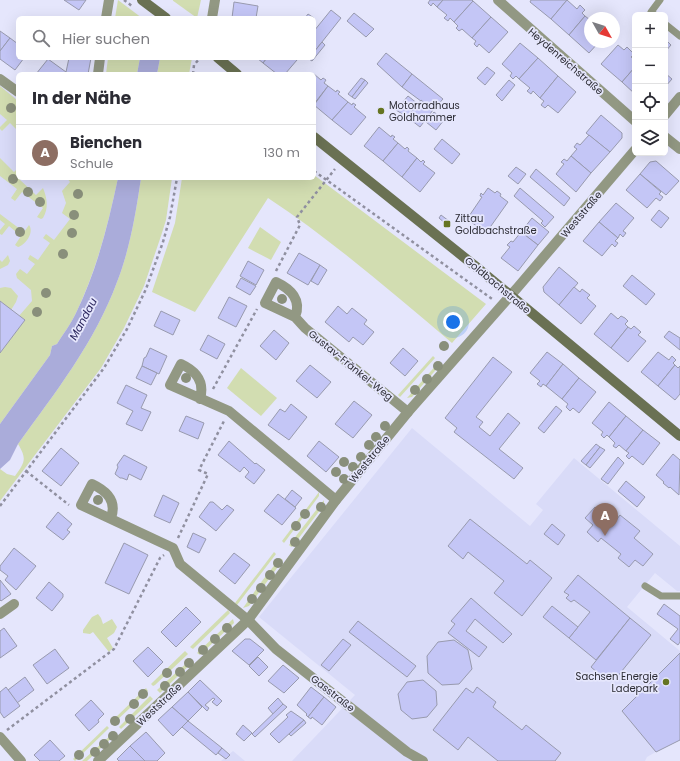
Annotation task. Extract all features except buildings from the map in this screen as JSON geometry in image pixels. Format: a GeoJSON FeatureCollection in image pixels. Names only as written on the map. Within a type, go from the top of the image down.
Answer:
{"type":"FeatureCollection","features":[{"type":"Feature","properties":{"kind":"main road"},"geometry":{"type":"LineString","coordinates":[[142,0],[163,16]]}},
{"type":"Feature","properties":{"kind":"main road"},"geometry":{"type":"LineString","coordinates":[[220,60],[235,72]]}},
{"type":"Feature","properties":{"kind":"main road","name":"Goldbachstraße"},"geometry":{"type":"LineString","coordinates":[[316,139],[511,296],[680,436]]}},
{"type":"Feature","properties":{"kind":"street"},"geometry":{"type":"LineString","coordinates":[[106,16],[109,0]]}},
{"type":"Feature","properties":{"kind":"street"},"geometry":{"type":"LineString","coordinates":[[212,16],[215,0]]}},
{"type":"Feature","properties":{"kind":"street","name":"Heydenreichstraße"},"geometry":{"type":"LineString","coordinates":[[498,0],[634,120]]}},
{"type":"Feature","properties":{"kind":"street"},"geometry":{"type":"LineString","coordinates":[[98,72],[100,60]]}},
{"type":"Feature","properties":{"kind":"street"},"geometry":{"type":"LineString","coordinates":[[0,79],[16,91]]}},
{"type":"Feature","properties":{"kind":"street"},"geometry":{"type":"LineString","coordinates":[[668,111],[680,97]]}},
{"type":"Feature","properties":{"kind":"street"},"geometry":{"type":"LineString","coordinates":[[668,139],[680,149]]}},
{"type":"Feature","properties":{"kind":"street","name":"Weststraße"},"geometry":{"type":"LineString","coordinates":[[98,761],[248,620],[336,500],[408,412],[511,296],[632,154]]}},
{"type":"Feature","properties":{"kind":"street","name":"Gustav-Fränkel-Weg"},"geometry":{"type":"LineString","coordinates":[[295,317],[305,328],[408,412]]}},
{"type":"Feature","properties":{"kind":"street"},"geometry":{"type":"LineString","coordinates":[[200,399],[229,411],[336,500]]}},
{"type":"Feature","properties":{"kind":"street"},"geometry":{"type":"LineString","coordinates":[[111,518],[113,506],[111,499],[106,492],[92,484],[81,505],[173,548]]}},
{"type":"Feature","properties":{"kind":"street","name":"Gasstraße"},"geometry":{"type":"LineString","coordinates":[[173,548],[180,564],[248,620],[276,649],[407,752],[423,761]]}},
{"type":"Feature","properties":{"kind":"street"},"geometry":{"type":"LineString","coordinates":[[0,614],[14,604]]}},
{"type":"Feature","properties":{"kind":"street"},"geometry":{"type":"LineString","coordinates":[[3,734],[21,761]]}},
{"type":"Feature","properties":{"kind":"lane"},"geometry":{"type":"LineString","coordinates":[[650,12],[660,0]]}},
{"type":"Feature","properties":{"kind":"lane"},"geometry":{"type":"LineString","coordinates":[[668,26],[680,36]]}},
{"type":"Feature","properties":{"kind":"lane"},"geometry":{"type":"LineString","coordinates":[[645,586],[661,596],[680,596]]}},
{"type":"Feature","properties":{"kind":"path"},"geometry":{"type":"LineString","coordinates":[[193,72],[194,65],[198,60]]}},
{"type":"Feature","properties":{"kind":"path"},"geometry":{"type":"LineString","coordinates":[[316,172],[502,306]]}},
{"type":"Feature","properties":{"kind":"path"},"geometry":{"type":"LineString","coordinates":[[0,506],[104,368],[127,329],[146,289],[163,242],[170,217],[177,180]]}},
{"type":"Feature","properties":{"kind":"path"},"geometry":{"type":"LineString","coordinates":[[3,734],[114,649],[160,558],[173,548],[208,474],[199,470],[229,411]]}},
{"type":"Feature","properties":{"kind":"path"},"geometry":{"type":"LineString","coordinates":[[26,471],[71,507],[81,505]]}},
{"type":"Feature","properties":{"kind":"shaded area"},"geometry":{"type":"Polygon","coordinates":[[[0,85],[16,98],[16,180],[80,180],[71,247],[0,371],[0,85]]]}},
{"type":"Feature","properties":{"kind":"shaded area"},"geometry":{"type":"Polygon","coordinates":[[[412,428],[530,526],[543,510],[536,504],[574,458],[680,546],[680,591],[677,591],[655,573],[627,607],[680,651],[680,738],[647,757],[645,761],[292,761],[355,695],[259,617],[412,428]]]}},
{"type":"Feature","properties":{"kind":"shaded area"},"geometry":{"type":"Polygon","coordinates":[[[233,751],[245,761],[221,761],[233,751]]]}},
{"type":"Feature","properties":{"kind":"green space"},"geometry":{"type":"Polygon","coordinates":[[[118,0],[139,16],[115,16],[118,0]]]}},
{"type":"Feature","properties":{"kind":"green space"},"geometry":{"type":"Polygon","coordinates":[[[172,0],[201,0],[197,16],[194,16],[172,0]]]}},
{"type":"Feature","properties":{"kind":"green space"},"geometry":{"type":"Polygon","coordinates":[[[108,60],[140,60],[137,72],[106,72],[108,60]]]}},
{"type":"Feature","properties":{"kind":"green space"},"geometry":{"type":"Polygon","coordinates":[[[160,60],[192,60],[189,72],[157,72],[160,60]]]}},
{"type":"Feature","properties":{"kind":"green space"},"geometry":{"type":"Polygon","coordinates":[[[0,86],[16,99],[16,129],[10,123],[2,131],[0,127],[7,120],[0,114],[0,86]]]}},
{"type":"Feature","properties":{"kind":"green space"},"geometry":{"type":"Polygon","coordinates":[[[0,158],[14,172],[16,170],[16,180],[20,180],[36,195],[43,188],[47,203],[43,218],[41,219],[37,217],[43,208],[22,192],[15,201],[11,198],[17,189],[0,176],[0,158]]]}},
{"type":"Feature","properties":{"kind":"green space"},"geometry":{"type":"Polygon","coordinates":[[[316,176],[486,304],[452,343],[385,286],[316,232],[268,198],[195,312],[152,292],[175,223],[182,180],[316,180],[316,176]]]}},
{"type":"Feature","properties":{"kind":"green space"},"geometry":{"type":"Polygon","coordinates":[[[68,180],[118,180],[106,230],[90,280],[74,317],[57,344],[52,346],[50,355],[0,424],[0,353],[25,320],[19,316],[32,301],[31,290],[17,278],[16,274],[20,269],[27,274],[35,264],[28,259],[30,255],[38,260],[50,243],[43,238],[46,234],[54,240],[70,219],[62,213],[66,203],[62,191],[70,182],[68,180]]]}},
{"type":"Feature","properties":{"kind":"green space"},"geometry":{"type":"Polygon","coordinates":[[[141,180],[172,180],[166,220],[161,236],[144,286],[124,328],[101,368],[0,501],[0,469],[7,474],[15,476],[23,464],[23,453],[18,444],[46,406],[86,346],[108,304],[122,269],[135,217],[141,180]]]}},
{"type":"Feature","properties":{"kind":"green space"},"geometry":{"type":"Polygon","coordinates":[[[0,214],[24,232],[29,225],[31,232],[28,239],[23,244],[18,247],[15,245],[21,236],[9,226],[2,235],[0,234],[0,230],[5,224],[0,220],[0,214]]]}},
{"type":"Feature","properties":{"kind":"green space"},"geometry":{"type":"Polygon","coordinates":[[[260,227],[281,242],[271,260],[248,248],[260,227]]]}},
{"type":"Feature","properties":{"kind":"green space"},"geometry":{"type":"Polygon","coordinates":[[[8,255],[10,261],[8,265],[0,269],[0,260],[2,262],[8,255]]]}},
{"type":"Feature","properties":{"kind":"green space"},"geometry":{"type":"Polygon","coordinates":[[[0,288],[11,288],[18,296],[11,310],[0,301],[0,288]]]}},
{"type":"Feature","properties":{"kind":"green space"},"geometry":{"type":"Polygon","coordinates":[[[433,356],[435,358],[400,397],[398,395],[433,356]]]}},
{"type":"Feature","properties":{"kind":"green space"},"geometry":{"type":"Polygon","coordinates":[[[439,362],[441,364],[412,397],[407,398],[439,362]]]}},
{"type":"Feature","properties":{"kind":"green space"},"geometry":{"type":"Polygon","coordinates":[[[241,368],[277,398],[261,416],[227,388],[241,368]]]}},
{"type":"Feature","properties":{"kind":"green space"},"geometry":{"type":"Polygon","coordinates":[[[319,492],[319,496],[284,543],[282,541],[319,492]]]}},
{"type":"Feature","properties":{"kind":"green space"},"geometry":{"type":"Polygon","coordinates":[[[324,500],[324,505],[292,547],[290,546],[289,545],[324,500]]]}},
{"type":"Feature","properties":{"kind":"green space"},"geometry":{"type":"Polygon","coordinates":[[[274,552],[276,554],[237,605],[235,603],[274,552]]]}},
{"type":"Feature","properties":{"kind":"green space"},"geometry":{"type":"Polygon","coordinates":[[[280,558],[283,560],[249,606],[243,608],[262,581],[280,558]]]}},
{"type":"Feature","properties":{"kind":"green space"},"geometry":{"type":"Polygon","coordinates":[[[228,610],[230,613],[193,649],[190,647],[228,610]]]}},
{"type":"Feature","properties":{"kind":"green space"},"geometry":{"type":"Polygon","coordinates":[[[98,614],[103,624],[112,619],[117,627],[114,633],[107,638],[113,648],[109,652],[93,632],[90,634],[83,633],[83,630],[92,617],[98,614]]]}},
{"type":"Feature","properties":{"kind":"green space"},"geometry":{"type":"Polygon","coordinates":[[[233,619],[234,623],[232,625],[200,655],[197,653],[233,619]]]}},
{"type":"Feature","properties":{"kind":"green space"},"geometry":{"type":"Polygon","coordinates":[[[185,651],[188,654],[153,686],[151,684],[185,651]]]}},
{"type":"Feature","properties":{"kind":"green space"},"geometry":{"type":"Polygon","coordinates":[[[191,659],[193,662],[160,693],[157,690],[191,659]]]}},
{"type":"Feature","properties":{"kind":"green space"},"geometry":{"type":"Polygon","coordinates":[[[146,688],[148,691],[114,723],[112,721],[146,688]]]}},
{"type":"Feature","properties":{"kind":"green space"},"geometry":{"type":"Polygon","coordinates":[[[150,696],[153,699],[121,729],[119,727],[150,696]]]}},
{"type":"Feature","properties":{"kind":"green space"},"geometry":{"type":"Polygon","coordinates":[[[107,726],[109,728],[75,761],[73,759],[107,726]]]}},
{"type":"Feature","properties":{"kind":"green space"},"geometry":{"type":"Polygon","coordinates":[[[112,734],[114,736],[87,761],[82,761],[112,734]]]}},
{"type":"Feature","properties":{"kind":"water"},"geometry":{"type":"Polygon","coordinates":[[[140,60],[160,60],[157,72],[137,72],[140,60]]]}},
{"type":"Feature","properties":{"kind":"water","name":"Mandau"},"geometry":{"type":"Polygon","coordinates":[[[118,180],[141,180],[129,244],[122,269],[108,304],[86,346],[60,386],[18,444],[10,460],[0,469],[0,424],[50,355],[52,346],[57,344],[76,313],[96,264],[118,180]]]}},
{"type":"Feature","properties":{"kind":"pier"},"geometry":{"type":"Polygon","coordinates":[[[148,0],[173,0],[169,16],[145,16],[148,0]]]}},
{"type":"Feature","properties":{"kind":"place","name":"Motorradhaus Goldhammer"},"geometry":{"type":"Point","coordinates":[381,111]}},
{"type":"Feature","properties":{"kind":"place","name":"Zittau Goldbachstraße"},"geometry":{"type":"Point","coordinates":[447,224]}},
{"type":"Feature","properties":{"kind":"place","name":"Bienchen"},"geometry":{"type":"Point","coordinates":[605,536]}},
{"type":"Feature","properties":{"kind":"place","name":"Sachsen Energie Ladepark"},"geometry":{"type":"Point","coordinates":[666,682]}}]}
